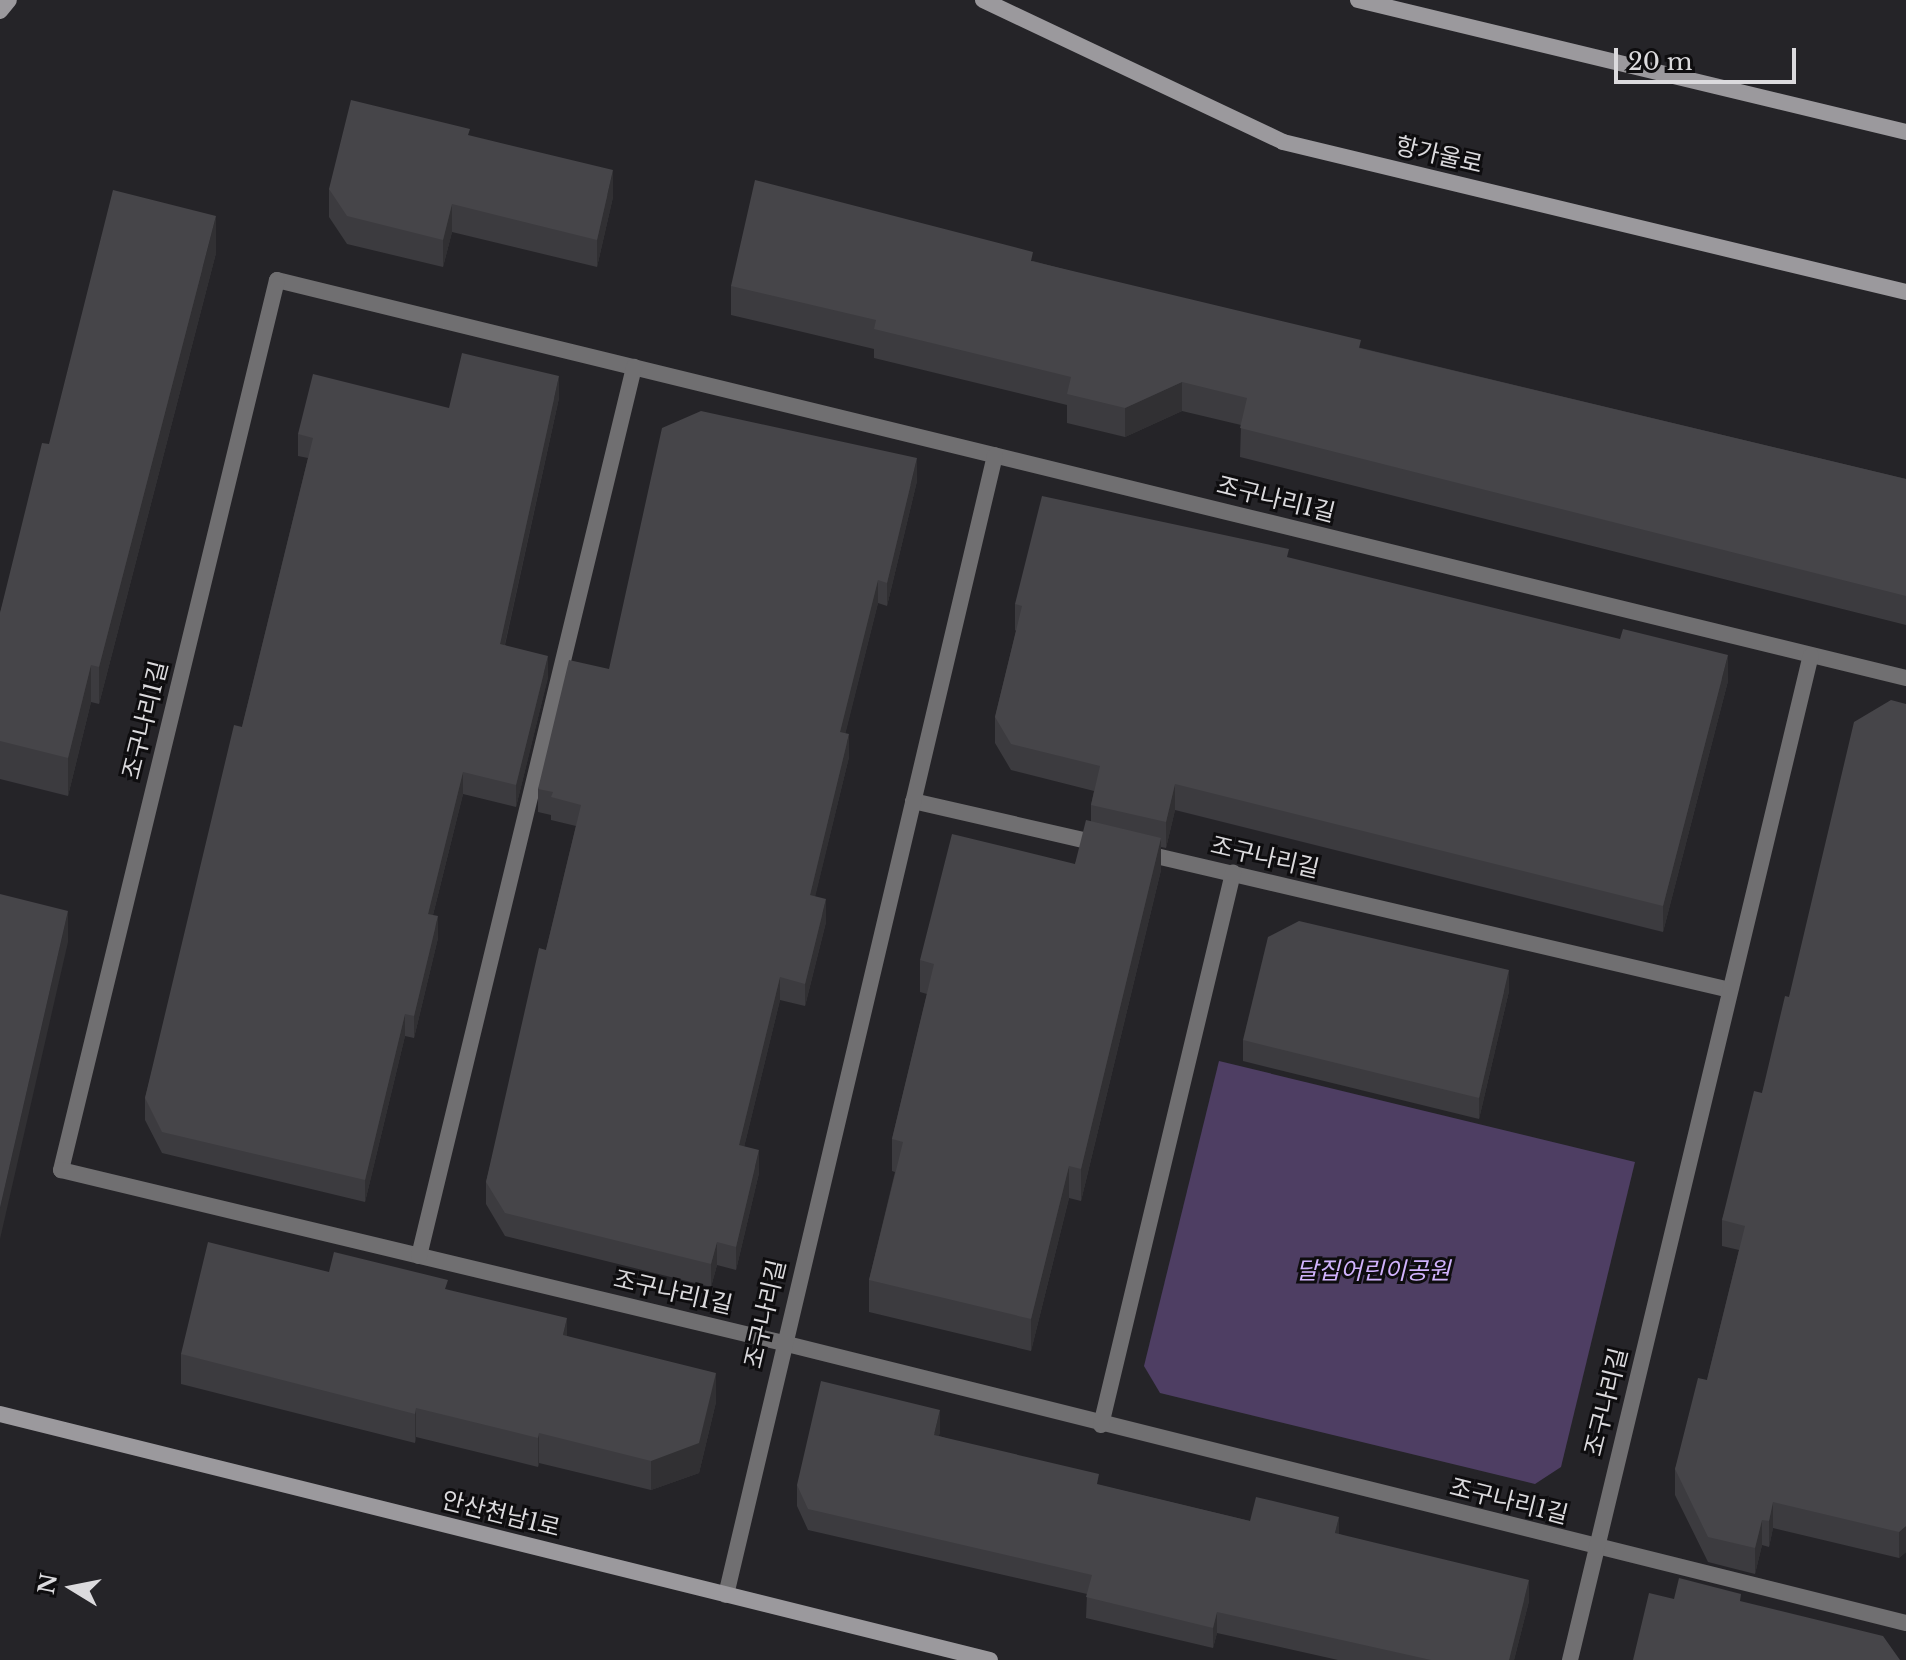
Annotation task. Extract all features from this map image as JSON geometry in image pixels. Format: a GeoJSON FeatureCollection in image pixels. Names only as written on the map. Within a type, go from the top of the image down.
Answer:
{"type":"FeatureCollection","features":[{"type":"Feature","properties":{"kind":"main road"},"geometry":{"type":"LineString","coordinates":[[0,11],[9,0]]}},
{"type":"Feature","properties":{"kind":"main road","name":"항가울로"},"geometry":{"type":"LineString","coordinates":[[983,0],[1283,142],[1906,292]]}},
{"type":"Feature","properties":{"kind":"main road"},"geometry":{"type":"LineString","coordinates":[[1358,0],[1906,132]]}},
{"type":"Feature","properties":{"kind":"main road","name":"안산천남1로"},"geometry":{"type":"LineString","coordinates":[[0,1414],[990,1660]]}},
{"type":"Feature","properties":{"kind":"street","name":"조구나리1길"},"geometry":{"type":"LineString","coordinates":[[1906,678],[277,280],[61,1170],[783,1343],[1101,1425],[1906,1623]]}},
{"type":"Feature","properties":{"kind":"street"},"geometry":{"type":"LineString","coordinates":[[419,1256],[634,367]]}},
{"type":"Feature","properties":{"kind":"street"},"geometry":{"type":"LineString","coordinates":[[913,801],[995,455]]}},
{"type":"Feature","properties":{"kind":"street"},"geometry":{"type":"LineString","coordinates":[[1730,990],[1811,655]]}},
{"type":"Feature","properties":{"kind":"street","name":"조구나리길"},"geometry":{"type":"LineString","coordinates":[[726,1595],[913,801],[1730,990],[1570,1660]]}},
{"type":"Feature","properties":{"kind":"street"},"geometry":{"type":"LineString","coordinates":[[1101,1425],[1233,873]]}},
{"type":"Feature","properties":{"kind":"green space","name":"달집어린이공원"},"geometry":{"type":"Polygon","coordinates":[[[1219,1061],[1635,1162],[1561,1467],[1535,1484],[1160,1393],[1144,1366],[1219,1061]]]}},
{"type":"Feature","properties":{"kind":"building"},"geometry":{"type":"Polygon","coordinates":[[[351,100],[470,129],[468,135],[613,170],[597,240],[452,204],[443,240],[347,216],[329,189],[351,100]]]}},
{"type":"Feature","properties":{"kind":"building"},"geometry":{"type":"Polygon","coordinates":[[[755,180],[1033,252],[1031,261],[1361,340],[1359,348],[1906,479],[1906,596],[1240,428],[1247,398],[1182,382],[1125,408],[1067,394],[1071,377],[874,329],[876,320],[731,286],[755,180]]]}},
{"type":"Feature","properties":{"kind":"building"},"geometry":{"type":"Polygon","coordinates":[[[113,190],[216,216],[99,667],[91,665],[68,758],[0,741],[0,613],[42,443],[49,444],[113,190]]]}},
{"type":"Feature","properties":{"kind":"building"},"geometry":{"type":"Polygon","coordinates":[[[462,353],[559,376],[500,644],[548,656],[516,785],[463,772],[428,914],[438,916],[414,1016],[405,1014],[365,1180],[162,1132],[145,1098],[234,725],[242,727],[313,438],[298,434],[313,374],[449,408],[462,353]]]}},
{"type":"Feature","properties":{"kind":"building"},"geometry":{"type":"Polygon","coordinates":[[[701,411],[917,458],[887,583],[878,580],[840,732],[849,734],[810,895],[826,899],[805,984],[780,977],[739,1145],[759,1150],[736,1247],[717,1242],[711,1264],[505,1213],[486,1182],[539,948],[546,950],[581,805],[551,797],[553,792],[538,789],[569,660],[609,669],[662,428],[701,411]]]}},
{"type":"Feature","properties":{"kind":"building"},"geometry":{"type":"Polygon","coordinates":[[[1042,496],[1289,549],[1287,557],[1620,639],[1623,629],[1728,655],[1663,906],[1175,784],[1166,822],[1091,805],[1100,766],[1011,744],[995,717],[1022,606],[1015,604],[1042,496]]]}},
{"type":"Feature","properties":{"kind":"building"},"geometry":{"type":"Polygon","coordinates":[[[1891,700],[1906,704],[1906,1526],[1899,1532],[1773,1502],[1769,1521],[1762,1520],[1755,1548],[1708,1537],[1675,1469],[1698,1378],[1707,1380],[1745,1226],[1722,1220],[1754,1091],[1762,1093],[1785,996],[1789,997],[1854,722],[1891,700]]]}},
{"type":"Feature","properties":{"kind":"building"},"geometry":{"type":"Polygon","coordinates":[[[1086,820],[1161,838],[1081,1169],[1069,1166],[1031,1319],[869,1280],[903,1142],[892,1139],[934,964],[920,960],[952,834],[1075,864],[1086,820]]]}},
{"type":"Feature","properties":{"kind":"building"},"geometry":{"type":"Polygon","coordinates":[[[0,894],[68,911],[0,1208],[0,894]]]}},
{"type":"Feature","properties":{"kind":"building"},"geometry":{"type":"Polygon","coordinates":[[[1299,921],[1509,970],[1479,1098],[1243,1040],[1268,937],[1299,921]]]}},
{"type":"Feature","properties":{"kind":"building"},"geometry":{"type":"Polygon","coordinates":[[[208,1242],[329,1272],[334,1252],[448,1280],[445,1289],[567,1318],[563,1335],[716,1373],[699,1443],[651,1461],[539,1433],[538,1438],[416,1408],[415,1414],[181,1354],[208,1242]]]}},
{"type":"Feature","properties":{"kind":"building"},"geometry":{"type":"Polygon","coordinates":[[[821,1381],[940,1410],[934,1435],[1099,1474],[1097,1484],[1250,1521],[1256,1497],[1339,1517],[1335,1533],[1529,1580],[1509,1660],[1431,1660],[1217,1612],[1213,1628],[1086,1597],[1092,1575],[808,1509],[797,1485],[821,1381]]]}},
{"type":"Feature","properties":{"kind":"building"},"geometry":{"type":"Polygon","coordinates":[[[1679,1578],[1741,1594],[1740,1601],[1883,1636],[1900,1660],[1633,1660],[1649,1593],[1674,1599],[1679,1578]]]}}]}
